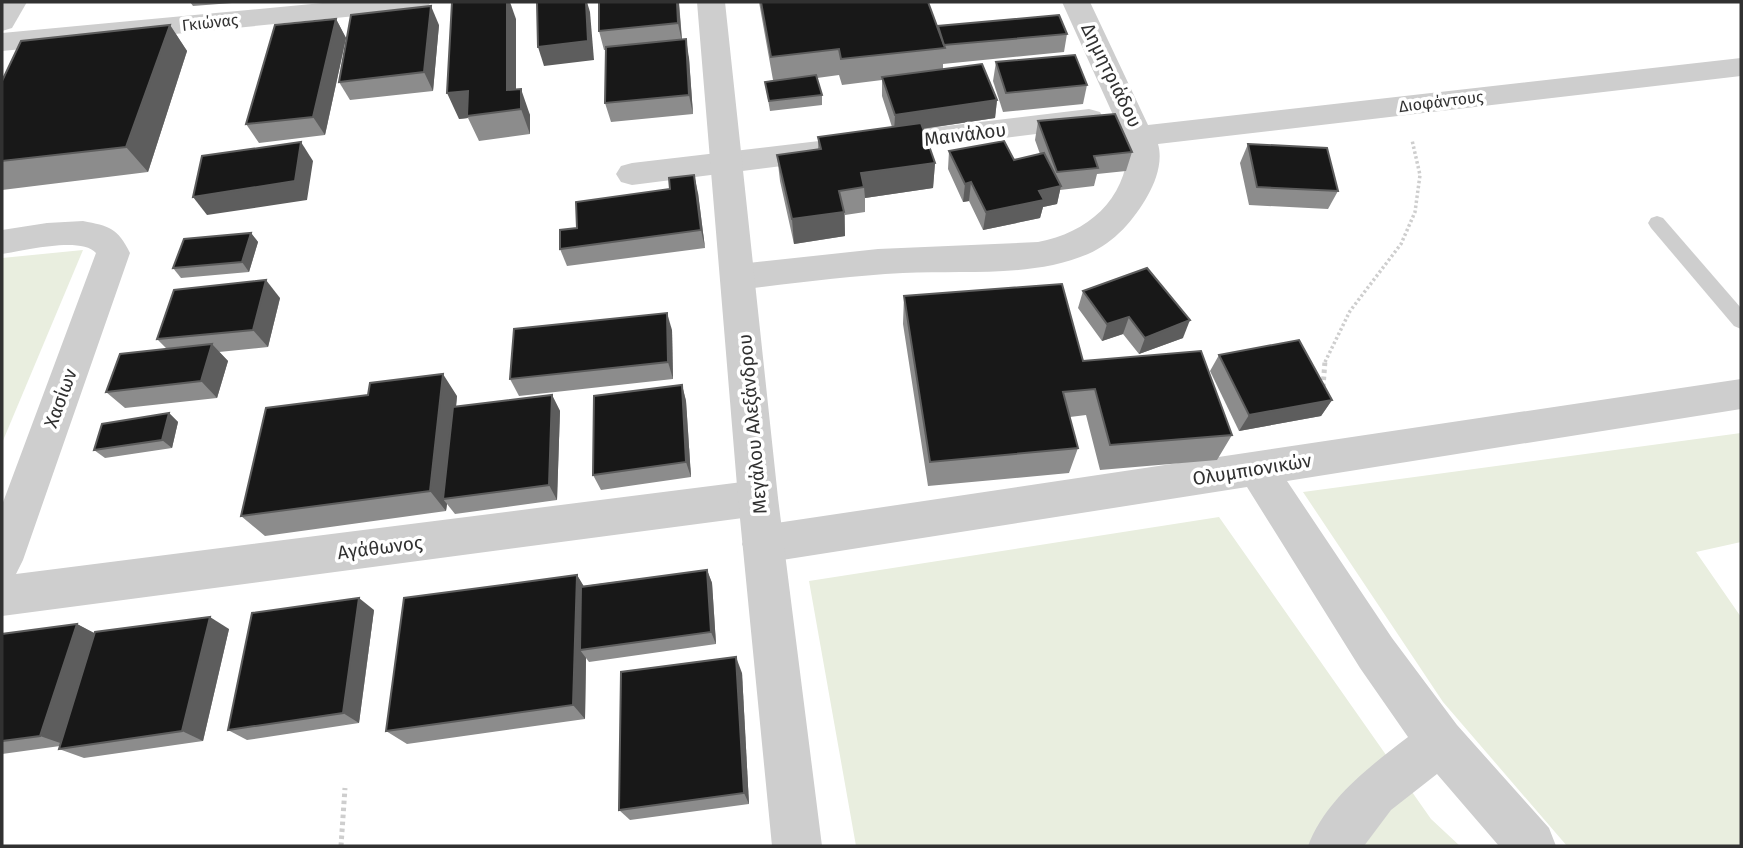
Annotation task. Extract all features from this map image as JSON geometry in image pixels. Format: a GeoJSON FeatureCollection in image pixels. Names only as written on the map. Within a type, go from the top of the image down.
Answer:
{"type":"FeatureCollection","features":[{"type":"Feature","properties":{"kind":"street"},"geometry":{"type":"LineString","coordinates":[[2,22],[13,2]]}},
{"type":"Feature","properties":{"kind":"street","name":"Γκιώνας"},"geometry":{"type":"LineString","coordinates":[[2,42],[417,2]]}},
{"type":"Feature","properties":{"kind":"street","name":"Μεγάλου Αλεξάνδρου"},"geometry":{"type":"LineString","coordinates":[[711,2],[758,498],[797,846]]}},
{"type":"Feature","properties":{"kind":"street","name":"Δημητριάδου"},"geometry":{"type":"LineString","coordinates":[[739,277],[880,261],[1011,257],[1074,246],[1102,229],[1141,181],[1145,159],[1136,125],[1076,2]]}},
{"type":"Feature","properties":{"kind":"street","name":"Διοφάντους"},"geometry":{"type":"LineString","coordinates":[[1136,125],[1403,106],[1741,67]]}},
{"type":"Feature","properties":{"kind":"street","name":"Μαινάλου"},"geometry":{"type":"LineString","coordinates":[[632,174],[1136,125]]}},
{"type":"Feature","properties":{"kind":"street","name":"Χασίων"},"geometry":{"type":"LineString","coordinates":[[2,242],[88,232],[105,237],[112,244],[113,253],[2,560]]}},
{"type":"Feature","properties":{"kind":"street","name":"Ολυμπιονικών"},"geometry":{"type":"LineString","coordinates":[[763,544],[1741,394]]}},
{"type":"Feature","properties":{"kind":"street"},"geometry":{"type":"LineString","coordinates":[[1257,468],[1376,653],[1440,742],[1531,846]]}},
{"type":"Feature","properties":{"kind":"street","name":"Αγάθωνος"},"geometry":{"type":"LineString","coordinates":[[2,596],[758,498]]}},
{"type":"Feature","properties":{"kind":"street"},"geometry":{"type":"LineString","coordinates":[[1333,846],[1374,793],[1440,742]]}},
{"type":"Feature","properties":{"kind":"lane"},"geometry":{"type":"LineString","coordinates":[[1657,223],[1741,321]]}},
{"type":"Feature","properties":{"kind":"path"},"geometry":{"type":"LineString","coordinates":[[1338,456],[1323,395],[1325,359],[1350,311],[1401,244],[1415,212],[1420,175],[1403,106]]}},
{"type":"Feature","properties":{"kind":"path"},"geometry":{"type":"LineString","coordinates":[[341,846],[345,788]]}},
{"type":"Feature","properties":{"kind":"shaded area"},"geometry":{"type":"Polygon","coordinates":[[[83,250],[2,443],[2,258],[83,250]]]}},
{"type":"Feature","properties":{"kind":"shaded area"},"geometry":{"type":"Polygon","coordinates":[[[1741,433],[1741,542],[1696,552],[1741,617],[1741,846],[1567,846],[1443,702],[1303,492],[1741,433]]]}},
{"type":"Feature","properties":{"kind":"shaded area"},"geometry":{"type":"Polygon","coordinates":[[[1219,517],[1431,819],[1460,846],[856,846],[809,581],[1219,517]]]}},
{"type":"Feature","properties":{"kind":"building"},"geometry":{"type":"Polygon","coordinates":[[[452,2],[507,2],[507,90],[521,89],[521,109],[467,116],[468,91],[447,93],[452,2]]]}},
{"type":"Feature","properties":{"kind":"building"},"geometry":{"type":"Polygon","coordinates":[[[537,2],[586,2],[588,41],[538,47],[537,2]]]}},
{"type":"Feature","properties":{"kind":"building"},"geometry":{"type":"Polygon","coordinates":[[[599,2],[677,2],[678,23],[599,31],[599,2]]]}},
{"type":"Feature","properties":{"kind":"building"},"geometry":{"type":"Polygon","coordinates":[[[761,2],[928,2],[945,48],[841,59],[839,49],[771,57],[761,2]]]}},
{"type":"Feature","properties":{"kind":"building"},"geometry":{"type":"Polygon","coordinates":[[[431,6],[424,72],[339,82],[351,15],[431,6]]]}},
{"type":"Feature","properties":{"kind":"building"},"geometry":{"type":"Polygon","coordinates":[[[1059,15],[1067,34],[944,45],[938,26],[1059,15]]]}},
{"type":"Feature","properties":{"kind":"building"},"geometry":{"type":"Polygon","coordinates":[[[336,19],[313,117],[246,124],[275,25],[336,19]]]}},
{"type":"Feature","properties":{"kind":"building"},"geometry":{"type":"Polygon","coordinates":[[[170,25],[126,147],[2,161],[2,81],[21,41],[170,25]]]}},
{"type":"Feature","properties":{"kind":"building"},"geometry":{"type":"Polygon","coordinates":[[[686,39],[689,95],[605,103],[606,47],[686,39]]]}},
{"type":"Feature","properties":{"kind":"building"},"geometry":{"type":"Polygon","coordinates":[[[1075,55],[1087,85],[1006,93],[996,62],[1075,55]]]}},
{"type":"Feature","properties":{"kind":"building"},"geometry":{"type":"Polygon","coordinates":[[[982,64],[997,100],[895,115],[882,77],[982,64]]]}},
{"type":"Feature","properties":{"kind":"building"},"geometry":{"type":"Polygon","coordinates":[[[816,75],[822,95],[769,101],[765,82],[816,75]]]}},
{"type":"Feature","properties":{"kind":"building"},"geometry":{"type":"Polygon","coordinates":[[[1115,114],[1132,152],[1094,156],[1098,168],[1057,172],[1038,121],[1115,114]]]}},
{"type":"Feature","properties":{"kind":"building"},"geometry":{"type":"Polygon","coordinates":[[[921,123],[935,163],[861,173],[864,187],[839,191],[844,212],[792,219],[777,155],[821,149],[818,137],[921,123]]]}},
{"type":"Feature","properties":{"kind":"building"},"geometry":{"type":"Polygon","coordinates":[[[1004,141],[1014,160],[1044,153],[1061,186],[1039,191],[1044,200],[986,212],[971,182],[965,184],[949,151],[1004,141]]]}},
{"type":"Feature","properties":{"kind":"building"},"geometry":{"type":"Polygon","coordinates":[[[301,142],[295,181],[193,197],[202,156],[301,142]]]}},
{"type":"Feature","properties":{"kind":"building"},"geometry":{"type":"Polygon","coordinates":[[[1248,144],[1327,148],[1338,191],[1257,187],[1248,144]]]}},
{"type":"Feature","properties":{"kind":"building"},"geometry":{"type":"Polygon","coordinates":[[[694,175],[701,230],[560,249],[560,230],[577,228],[576,202],[670,189],[669,178],[694,175]]]}},
{"type":"Feature","properties":{"kind":"building"},"geometry":{"type":"Polygon","coordinates":[[[251,233],[242,262],[173,268],[184,239],[251,233]]]}},
{"type":"Feature","properties":{"kind":"building"},"geometry":{"type":"Polygon","coordinates":[[[1147,268],[1190,320],[1145,338],[1129,317],[1107,324],[1083,291],[1147,268]]]}},
{"type":"Feature","properties":{"kind":"building"},"geometry":{"type":"Polygon","coordinates":[[[266,280],[253,330],[157,339],[174,290],[266,280]]]}},
{"type":"Feature","properties":{"kind":"building"},"geometry":{"type":"Polygon","coordinates":[[[1062,284],[1083,361],[1201,351],[1232,435],[1110,445],[1095,389],[1063,392],[1078,448],[930,462],[904,296],[1062,284]]]}},
{"type":"Feature","properties":{"kind":"building"},"geometry":{"type":"Polygon","coordinates":[[[667,313],[668,362],[510,379],[514,329],[667,313]]]}},
{"type":"Feature","properties":{"kind":"building"},"geometry":{"type":"Polygon","coordinates":[[[1299,340],[1332,400],[1249,415],[1219,355],[1299,340]]]}},
{"type":"Feature","properties":{"kind":"building"},"geometry":{"type":"Polygon","coordinates":[[[212,344],[201,381],[106,392],[120,354],[212,344]]]}},
{"type":"Feature","properties":{"kind":"building"},"geometry":{"type":"Polygon","coordinates":[[[443,374],[430,491],[241,516],[266,408],[368,395],[370,383],[443,374]]]}},
{"type":"Feature","properties":{"kind":"building"},"geometry":{"type":"Polygon","coordinates":[[[682,385],[686,462],[593,475],[594,396],[682,385]]]}},
{"type":"Feature","properties":{"kind":"building"},"geometry":{"type":"Polygon","coordinates":[[[552,395],[549,485],[443,499],[453,407],[552,395]]]}},
{"type":"Feature","properties":{"kind":"building"},"geometry":{"type":"Polygon","coordinates":[[[169,413],[162,440],[94,450],[102,424],[169,413]]]}},
{"type":"Feature","properties":{"kind":"building"},"geometry":{"type":"Polygon","coordinates":[[[707,570],[711,632],[580,650],[581,587],[707,570]]]}},
{"type":"Feature","properties":{"kind":"building"},"geometry":{"type":"Polygon","coordinates":[[[577,575],[573,705],[386,731],[404,598],[577,575]]]}},
{"type":"Feature","properties":{"kind":"building"},"geometry":{"type":"Polygon","coordinates":[[[359,598],[343,713],[228,730],[252,613],[359,598]]]}},
{"type":"Feature","properties":{"kind":"building"},"geometry":{"type":"Polygon","coordinates":[[[210,617],[182,731],[59,749],[95,632],[210,617]]]}},
{"type":"Feature","properties":{"kind":"building"},"geometry":{"type":"Polygon","coordinates":[[[77,624],[40,736],[2,741],[2,634],[77,624]]]}},
{"type":"Feature","properties":{"kind":"building"},"geometry":{"type":"Polygon","coordinates":[[[736,657],[744,793],[619,810],[621,672],[736,657]]]}}]}
